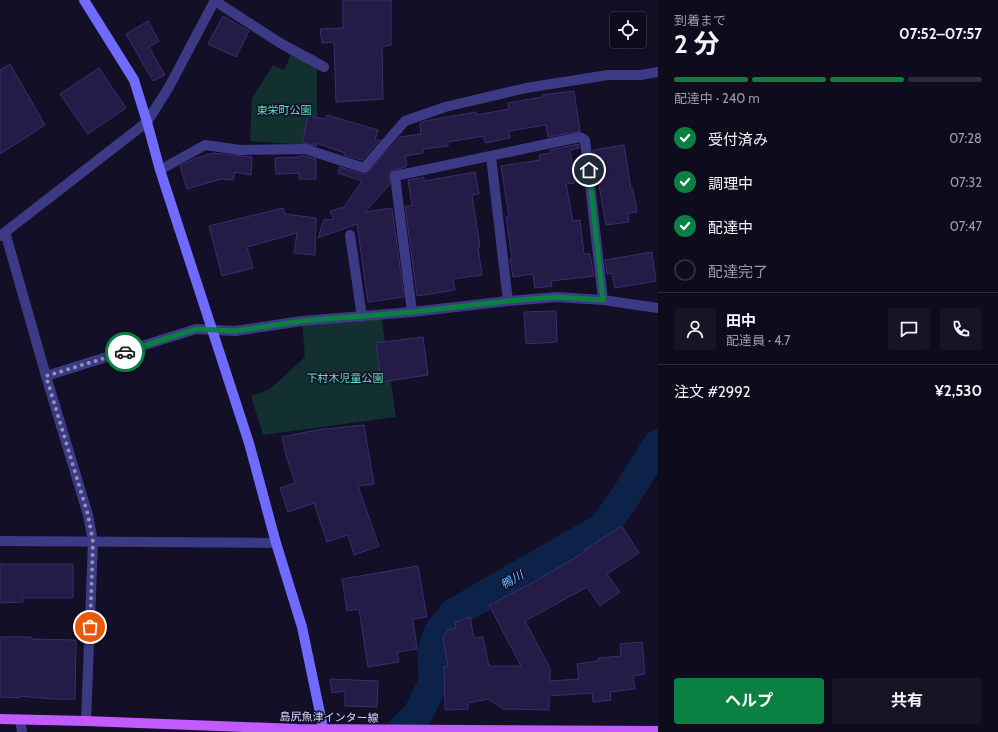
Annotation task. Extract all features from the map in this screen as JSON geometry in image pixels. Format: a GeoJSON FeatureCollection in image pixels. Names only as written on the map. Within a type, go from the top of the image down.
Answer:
{"type":"FeatureCollection","features":[{"type":"Feature","properties":{"kind":"main road","name":"島尻魚津インター線"},"geometry":{"type":"LineString","coordinates":[[0,719],[324,730],[658,731]]}},
{"type":"Feature","properties":{"kind":"street"},"geometry":{"type":"LineString","coordinates":[[84,0],[134,80],[160,170],[247,436],[276,543],[302,627],[324,730]]}},
{"type":"Feature","properties":{"kind":"street"},"geometry":{"type":"LineString","coordinates":[[86,721],[93,542],[88,515],[2,234],[147,122],[169,87],[215,0],[280,43],[324,66]]}},
{"type":"Feature","properties":{"kind":"street"},"geometry":{"type":"LineString","coordinates":[[160,170],[205,145],[240,150],[306,149],[364,168],[405,121],[445,107],[541,86],[608,75],[640,75],[658,72]]}},
{"type":"Feature","properties":{"kind":"street"},"geometry":{"type":"LineString","coordinates":[[412,312],[396,176],[580,137],[586,140],[603,300]]}},
{"type":"Feature","properties":{"kind":"street"},"geometry":{"type":"LineString","coordinates":[[490,157],[508,301]]}},
{"type":"Feature","properties":{"kind":"street"},"geometry":{"type":"LineString","coordinates":[[350,235],[362,317]]}},
{"type":"Feature","properties":{"kind":"street"},"geometry":{"type":"LineString","coordinates":[[46,376],[196,329],[235,331],[302,321],[362,317],[557,297],[603,300],[658,308]]}},
{"type":"Feature","properties":{"kind":"street"},"geometry":{"type":"LineString","coordinates":[[0,540],[276,543]]}},
{"type":"Feature","properties":{"kind":"street"},"geometry":{"type":"LineString","coordinates":[[20,720],[22,732]]}},
{"type":"Feature","properties":{"kind":"green space","name":"東栄町公園"},"geometry":{"type":"Polygon","coordinates":[[[295,46],[317,56],[317,146],[250,141],[252,98],[273,65],[284,70],[295,46]]]}},
{"type":"Feature","properties":{"kind":"green space","name":"下村木児童公園"},"geometry":{"type":"Polygon","coordinates":[[[381,315],[396,417],[263,435],[251,396],[270,389],[305,357],[302,321],[381,315]]]}},
{"type":"Feature","properties":{"kind":"building"},"geometry":{"type":"Polygon","coordinates":[[[343,0],[391,0],[391,45],[382,47],[383,99],[336,102],[334,42],[322,43],[320,29],[343,28],[343,0]]]}},
{"type":"Feature","properties":{"kind":"building"},"geometry":{"type":"Polygon","coordinates":[[[223,16],[249,31],[236,57],[208,44],[223,16]]]}},
{"type":"Feature","properties":{"kind":"building"},"geometry":{"type":"Polygon","coordinates":[[[148,21],[159,41],[149,47],[165,75],[153,81],[126,34],[148,21]]]}},
{"type":"Feature","properties":{"kind":"building"},"geometry":{"type":"Polygon","coordinates":[[[10,64],[45,125],[0,154],[0,70],[10,64]]]}},
{"type":"Feature","properties":{"kind":"building"},"geometry":{"type":"Polygon","coordinates":[[[99,68],[126,108],[88,134],[60,94],[99,68]]]}},
{"type":"Feature","properties":{"kind":"building"},"geometry":{"type":"Polygon","coordinates":[[[574,91],[580,131],[548,137],[546,125],[509,131],[510,138],[485,143],[484,136],[448,142],[448,146],[423,149],[423,153],[405,156],[407,165],[391,171],[389,176],[390,184],[365,212],[392,208],[404,297],[368,302],[357,224],[318,238],[324,219],[334,220],[330,211],[344,207],[362,181],[338,173],[340,167],[366,174],[400,137],[421,134],[420,123],[425,121],[476,112],[476,115],[509,109],[508,103],[542,97],[542,95],[574,91]]]}},
{"type":"Feature","properties":{"kind":"building"},"geometry":{"type":"Polygon","coordinates":[[[327,115],[378,130],[375,140],[380,140],[362,160],[344,155],[345,153],[316,143],[316,146],[302,143],[308,116],[325,119],[327,115]]]}},
{"type":"Feature","properties":{"kind":"building"},"geometry":{"type":"Polygon","coordinates":[[[579,144],[579,148],[570,150],[575,183],[566,184],[573,221],[580,220],[584,254],[590,254],[594,276],[551,281],[552,286],[535,288],[533,274],[513,277],[510,259],[512,258],[506,217],[509,217],[501,166],[540,160],[539,155],[550,153],[550,150],[579,144]]]}},
{"type":"Feature","properties":{"kind":"building"},"geometry":{"type":"Polygon","coordinates":[[[624,145],[631,189],[633,189],[637,212],[628,213],[629,222],[606,225],[593,150],[624,145]]]}},
{"type":"Feature","properties":{"kind":"building"},"geometry":{"type":"Polygon","coordinates":[[[213,153],[252,157],[251,175],[235,172],[233,180],[221,179],[187,189],[180,166],[193,159],[213,153]]]}},
{"type":"Feature","properties":{"kind":"building"},"geometry":{"type":"Polygon","coordinates":[[[299,156],[316,159],[316,179],[299,179],[299,173],[276,174],[275,158],[299,156]]]}},
{"type":"Feature","properties":{"kind":"building"},"geometry":{"type":"Polygon","coordinates":[[[475,172],[479,194],[472,195],[480,247],[478,247],[482,275],[453,279],[455,290],[417,296],[405,206],[412,206],[408,180],[424,177],[424,181],[475,172]]]}},
{"type":"Feature","properties":{"kind":"building"},"geometry":{"type":"Polygon","coordinates":[[[283,208],[285,214],[316,218],[315,255],[294,253],[297,233],[247,247],[253,268],[222,276],[209,226],[283,208]]]}},
{"type":"Feature","properties":{"kind":"building"},"geometry":{"type":"Polygon","coordinates":[[[652,252],[656,281],[615,288],[612,273],[607,274],[605,260],[652,252]]]}},
{"type":"Feature","properties":{"kind":"building"},"geometry":{"type":"Polygon","coordinates":[[[556,311],[557,342],[526,344],[524,312],[556,311]]]}},
{"type":"Feature","properties":{"kind":"building"},"geometry":{"type":"Polygon","coordinates":[[[423,337],[428,375],[381,382],[376,343],[423,337]]]}},
{"type":"Feature","properties":{"kind":"building"},"geometry":{"type":"Polygon","coordinates":[[[364,425],[374,484],[358,486],[379,546],[354,555],[348,535],[327,542],[314,503],[288,512],[280,488],[295,483],[282,437],[316,430],[364,425]]]}},
{"type":"Feature","properties":{"kind":"building"},"geometry":{"type":"Polygon","coordinates":[[[622,526],[639,553],[607,574],[620,592],[600,606],[587,587],[525,621],[550,668],[550,681],[579,679],[577,664],[598,661],[598,658],[621,656],[620,644],[642,642],[645,674],[633,676],[635,689],[610,692],[611,700],[593,702],[592,693],[549,696],[549,710],[503,709],[488,699],[468,703],[468,709],[445,710],[444,667],[448,667],[443,637],[448,630],[456,628],[455,622],[470,617],[474,638],[483,637],[489,666],[521,666],[489,605],[532,583],[585,552],[584,550],[622,526]]]}},
{"type":"Feature","properties":{"kind":"building"},"geometry":{"type":"Polygon","coordinates":[[[0,564],[73,564],[73,598],[22,598],[23,602],[0,603],[0,564]]]}},
{"type":"Feature","properties":{"kind":"building"},"geometry":{"type":"Polygon","coordinates":[[[418,566],[427,617],[413,619],[417,649],[397,652],[399,662],[368,667],[359,609],[347,611],[342,579],[418,566]]]}},
{"type":"Feature","properties":{"kind":"building"},"geometry":{"type":"Polygon","coordinates":[[[0,637],[31,637],[32,639],[76,640],[75,699],[52,699],[19,696],[19,698],[0,697],[0,637]]]}},
{"type":"Feature","properties":{"kind":"building"},"geometry":{"type":"Polygon","coordinates":[[[330,679],[378,681],[377,707],[345,706],[345,691],[332,693],[330,679]]]}},
{"type":"Feature","properties":{"kind":"waterway","name":"鴨川"},"geometry":{"type":"LineString","coordinates":[[400,732],[418,714],[434,681],[432,652],[439,631],[454,613],[604,527],[625,497],[658,444]]}},
{"type":"Feature","properties":{"kind":"way so far"},"geometry":{"type":"LineString","coordinates":[[90,627],[93,542],[88,515],[46,376],[125,352]]}},
{"type":"Feature","properties":{"kind":"route"},"geometry":{"type":"LineString","coordinates":[[125,352],[196,329],[235,331],[302,321],[412,312],[557,297],[603,300],[589,170]]}}]}
